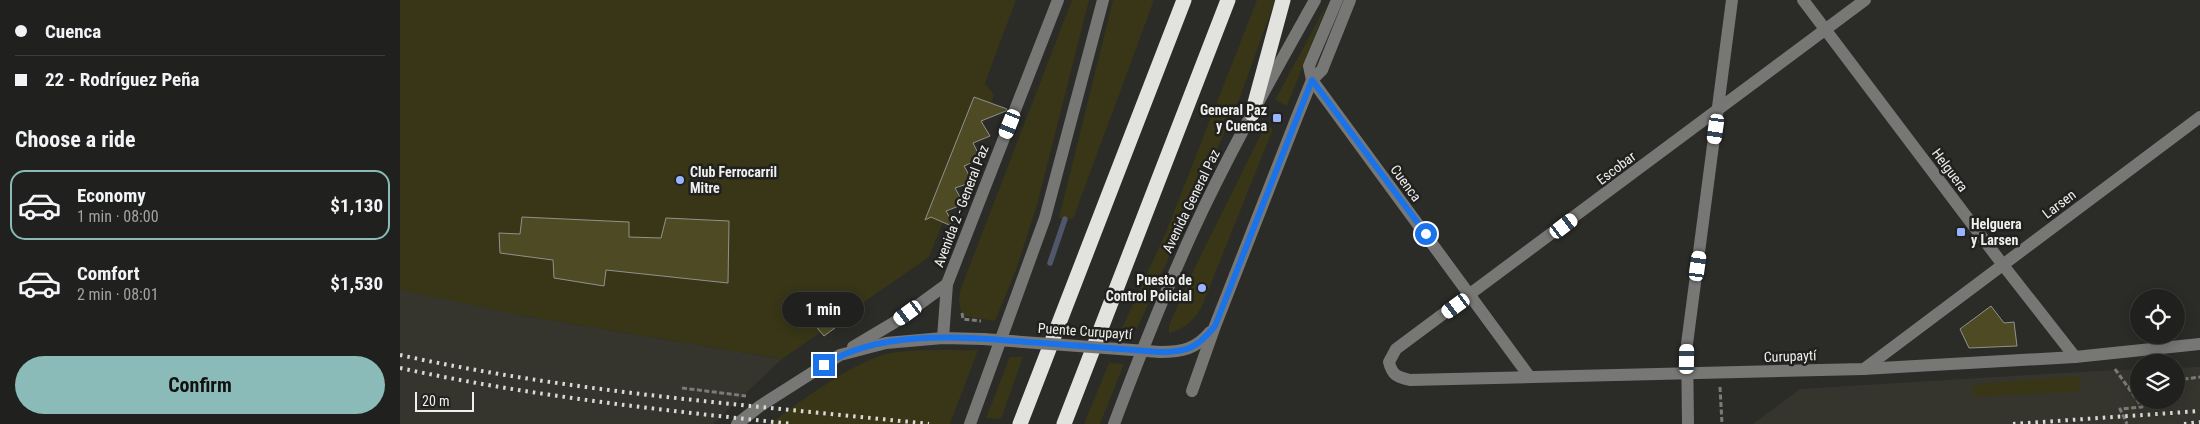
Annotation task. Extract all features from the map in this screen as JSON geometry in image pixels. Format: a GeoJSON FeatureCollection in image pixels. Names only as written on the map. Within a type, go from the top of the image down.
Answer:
{"type":"FeatureCollection","features":[{"type":"Feature","properties":{"kind":"highway"},"geometry":{"type":"LineString","coordinates":[[1020,424],[1184,0]]}},
{"type":"Feature","properties":{"kind":"highway"},"geometry":{"type":"LineString","coordinates":[[1064,424],[1228,0]]}},
{"type":"Feature","properties":{"kind":"highway"},"geometry":{"type":"LineString","coordinates":[[1252,114],[1283,0]]}},
{"type":"Feature","properties":{"kind":"street","name":"Avenida 2 - General Paz"},"geometry":{"type":"LineString","coordinates":[[944,338],[947,284],[1058,0]]}},
{"type":"Feature","properties":{"kind":"street"},"geometry":{"type":"LineString","coordinates":[[970,424],[1045,218],[1103,0]]}},
{"type":"Feature","properties":{"kind":"street","name":"Avenida General Paz"},"geometry":{"type":"LineString","coordinates":[[1114,424],[1159,310],[1192,234],[1252,114],[1314,0]]}},
{"type":"Feature","properties":{"kind":"street"},"geometry":{"type":"LineString","coordinates":[[1312,80],[1309,66],[1337,0]]}},
{"type":"Feature","properties":{"kind":"street"},"geometry":{"type":"LineString","coordinates":[[1192,391],[1215,326],[1312,80],[1322,70],[1350,0]]}},
{"type":"Feature","properties":{"kind":"street"},"geometry":{"type":"LineString","coordinates":[[1688,424],[1687,344],[1732,0]]}},
{"type":"Feature","properties":{"kind":"street","name":"Helguera"},"geometry":{"type":"LineString","coordinates":[[1804,0],[2003,265],[2075,357]]}},
{"type":"Feature","properties":{"kind":"street","name":"Escobar"},"geometry":{"type":"LineString","coordinates":[[1389,362],[1396,349],[1470,296],[1865,0]]}},
{"type":"Feature","properties":{"kind":"street","name":"Cuenca"},"geometry":{"type":"LineString","coordinates":[[1312,80],[1530,376]]}},
{"type":"Feature","properties":{"kind":"street","name":"Larsen"},"geometry":{"type":"LineString","coordinates":[[1863,369],[2200,117]]}},
{"type":"Feature","properties":{"kind":"street","name":"Avenida 2 - General Paz"},"geometry":{"type":"LineString","coordinates":[[737,424],[772,398],[895,322],[947,284]]}},
{"type":"Feature","properties":{"kind":"street","name":"Puente Curupaytí"},"geometry":{"type":"LineString","coordinates":[[840,355],[886,342],[944,338],[1179,352],[1192,348],[1202,341],[1215,326]]}},
{"type":"Feature","properties":{"kind":"street","name":"Curupaytí"},"geometry":{"type":"LineString","coordinates":[[1389,362],[1391,372],[1397,377],[1410,380],[1530,376],[1719,374],[1863,369],[2075,357],[2200,344]]}},
{"type":"Feature","properties":{"kind":"path"},"geometry":{"type":"LineString","coordinates":[[961,310],[963,319],[989,323]]}},
{"type":"Feature","properties":{"kind":"path"},"geometry":{"type":"LineString","coordinates":[[2105,354],[2142,407],[2120,409],[2127,424]]}},
{"type":"Feature","properties":{"kind":"path"},"geometry":{"type":"LineString","coordinates":[[1719,374],[1722,424]]}},
{"type":"Feature","properties":{"kind":"path"},"geometry":{"type":"LineString","coordinates":[[2185,379],[2200,377]]}},
{"type":"Feature","properties":{"kind":"path"},"geometry":{"type":"LineString","coordinates":[[682,388],[772,398]]}},
{"type":"Feature","properties":{"kind":"shaded area","name":"Club Ferrocarril Mitre"},"geometry":{"type":"Polygon","coordinates":[[[400,0],[1016,0],[985,83],[994,95],[929,257],[782,359],[525,316],[400,290],[400,0]]]}},
{"type":"Feature","properties":{"kind":"shaded area"},"geometry":{"type":"Polygon","coordinates":[[[1072,0],[1089,0],[1037,205],[1016,270],[995,321],[964,316],[959,302],[961,288],[1072,0]]]}},
{"type":"Feature","properties":{"kind":"shaded area"},"geometry":{"type":"Polygon","coordinates":[[[1113,0],[1154,0],[1073,219],[1059,218],[1113,0]]]}},
{"type":"Feature","properties":{"kind":"shaded area"},"geometry":{"type":"Polygon","coordinates":[[[1257,0],[1275,0],[1239,100],[1137,329],[1122,328],[1166,232],[1257,0]]]}},
{"type":"Feature","properties":{"kind":"shaded area"},"geometry":{"type":"Polygon","coordinates":[[[1327,4],[1287,106],[1275,100],[1327,4]]]}},
{"type":"Feature","properties":{"kind":"shaded area"},"geometry":{"type":"Polygon","coordinates":[[[1265,126],[1273,129],[1202,306],[1196,316],[1188,323],[1180,329],[1169,333],[1169,325],[1195,267],[1265,126]]]}},
{"type":"Feature","properties":{"kind":"shaded area"},"geometry":{"type":"Polygon","coordinates":[[[400,289],[525,316],[782,359],[713,424],[400,424],[400,289]]]}},
{"type":"Feature","properties":{"kind":"shaded area"},"geometry":{"type":"Polygon","coordinates":[[[978,350],[950,424],[770,424],[842,374],[886,354],[908,351],[978,350]]]}},
{"type":"Feature","properties":{"kind":"shaded area"},"geometry":{"type":"Polygon","coordinates":[[[1010,357],[1023,357],[1001,419],[986,418],[1010,357]]]}},
{"type":"Feature","properties":{"kind":"shaded area"},"geometry":{"type":"Polygon","coordinates":[[[1109,363],[1124,364],[1100,424],[1084,424],[1109,363]]]}},
{"type":"Feature","properties":{"kind":"shaded area"},"geometry":{"type":"Polygon","coordinates":[[[2200,367],[2200,424],[1753,424],[1800,389],[2130,369],[2130,409],[2185,409],[2185,368],[2200,367]]]}},
{"type":"Feature","properties":{"kind":"shaded area"},"geometry":{"type":"Polygon","coordinates":[[[2079,376],[2079,392],[1971,397],[1975,384],[2079,376]]]}},
{"type":"Feature","properties":{"kind":"building"},"geometry":{"type":"Polygon","coordinates":[[[974,97],[1007,109],[981,121],[990,136],[973,143],[981,159],[964,166],[973,182],[955,188],[964,204],[946,211],[956,228],[931,217],[925,220],[974,97]]]}},
{"type":"Feature","properties":{"kind":"building"},"geometry":{"type":"Polygon","coordinates":[[[522,217],[629,222],[629,237],[661,238],[666,218],[729,221],[728,283],[606,270],[604,286],[554,278],[553,260],[500,253],[499,233],[520,234],[522,217]]]}},
{"type":"Feature","properties":{"kind":"building"},"geometry":{"type":"Polygon","coordinates":[[[841,302],[851,316],[824,336],[813,323],[841,302]]]}},
{"type":"Feature","properties":{"kind":"building"},"geometry":{"type":"Polygon","coordinates":[[[1991,306],[2004,323],[2014,322],[2017,346],[1969,348],[1960,329],[1991,306]]]}},
{"type":"Feature","properties":{"kind":"waterway"},"geometry":{"type":"LineString","coordinates":[[1050,263],[1065,219]]}},
{"type":"Feature","properties":{"kind":"railway"},"geometry":{"type":"LineString","coordinates":[[400,355],[465,368],[597,389],[929,424]]}},
{"type":"Feature","properties":{"kind":"railway"},"geometry":{"type":"LineString","coordinates":[[400,368],[498,387],[645,408],[793,424]]}},
{"type":"Feature","properties":{"kind":"railway"},"geometry":{"type":"LineString","coordinates":[[2013,424],[2200,411]]}},
{"type":"Feature","properties":{"kind":"railway"},"geometry":{"type":"LineString","coordinates":[[2184,424],[2200,422]]}},
{"type":"Feature","properties":{"kind":"place","name":"General Paz y Cuenca"},"geometry":{"type":"Point","coordinates":[1277,118]}},
{"type":"Feature","properties":{"kind":"place","name":"Club Ferrocarril Mitre"},"geometry":{"type":"Point","coordinates":[680,180]}},
{"type":"Feature","properties":{"kind":"place","name":"Helguera y Larsen"},"geometry":{"type":"Point","coordinates":[1961,232]}},
{"type":"Feature","properties":{"kind":"place","name":"Puesto de Control Policial"},"geometry":{"type":"Point","coordinates":[1202,288]}},
{"type":"Feature","properties":{"kind":"route"},"geometry":{"type":"LineString","coordinates":[[824,365],[840,355],[886,342],[920,339],[983,339],[1160,352],[1179,352],[1192,348],[1202,341],[1215,326],[1312,80],[1426,234]]}}]}
